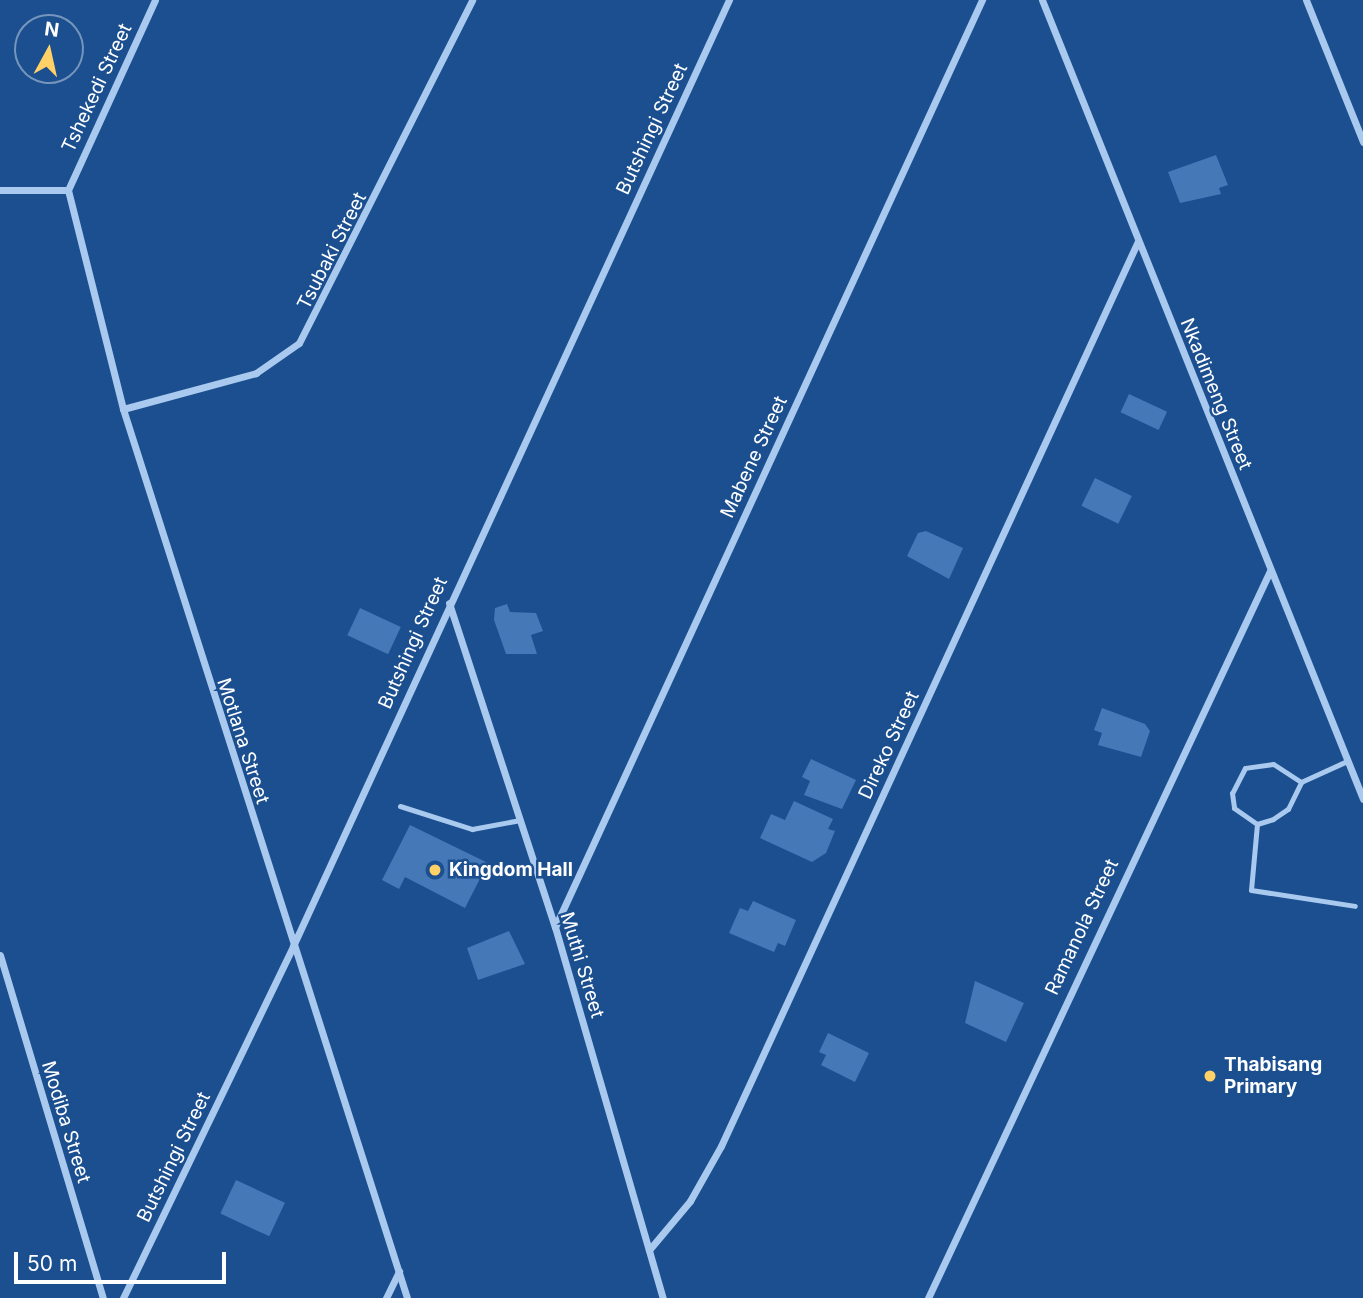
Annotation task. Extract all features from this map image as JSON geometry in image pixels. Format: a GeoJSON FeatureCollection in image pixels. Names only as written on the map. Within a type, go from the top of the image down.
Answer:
{"type":"FeatureCollection","features":[{"type":"Feature","properties":{"kind":"street","name":"Tshekedi Street"},"geometry":{"type":"LineString","coordinates":[[68,190],[155,0]]}},
{"type":"Feature","properties":{"kind":"street","name":"Tsubaki Street"},"geometry":{"type":"LineString","coordinates":[[123,409],[256,373],[299,343],[472,0]]}},
{"type":"Feature","properties":{"kind":"street","name":"Butshingi Street"},"geometry":{"type":"LineString","coordinates":[[123,1298],[293,946],[729,0]]}},
{"type":"Feature","properties":{"kind":"street","name":"Mabene Street"},"geometry":{"type":"LineString","coordinates":[[555,927],[982,0]]}},
{"type":"Feature","properties":{"kind":"street","name":"Nkadimeng Street"},"geometry":{"type":"LineString","coordinates":[[1042,0],[1363,799]]}},
{"type":"Feature","properties":{"kind":"street"},"geometry":{"type":"LineString","coordinates":[[1306,0],[1363,142]]}},
{"type":"Feature","properties":{"kind":"street"},"geometry":{"type":"LineString","coordinates":[[0,190],[68,190]]}},
{"type":"Feature","properties":{"kind":"street","name":"Motlana Street"},"geometry":{"type":"LineString","coordinates":[[68,190],[123,409],[407,1298]]}},
{"type":"Feature","properties":{"kind":"street","name":"Direko Street"},"geometry":{"type":"LineString","coordinates":[[649,1250],[690,1201],[722,1146],[1138,241]]}},
{"type":"Feature","properties":{"kind":"street","name":"Ramanola Street"},"geometry":{"type":"LineString","coordinates":[[928,1298],[1270,571]]}},
{"type":"Feature","properties":{"kind":"street","name":"Muthi Street"},"geometry":{"type":"LineString","coordinates":[[449,603],[555,927],[663,1298]]}},
{"type":"Feature","properties":{"kind":"street","name":"Modiba Street"},"geometry":{"type":"LineString","coordinates":[[0,955],[103,1298]]}},
{"type":"Feature","properties":{"kind":"street"},"geometry":{"type":"LineString","coordinates":[[386,1298],[399,1270]]}},
{"type":"Feature","properties":{"kind":"lane"},"geometry":{"type":"LineString","coordinates":[[1257,824],[1287,809],[1301,782],[1347,761]]}},
{"type":"Feature","properties":{"kind":"lane"},"geometry":{"type":"LineString","coordinates":[[1257,824],[1234,808],[1232,793],[1245,768],[1273,764],[1301,782]]}},
{"type":"Feature","properties":{"kind":"lane"},"geometry":{"type":"LineString","coordinates":[[400,806],[472,829],[520,820]]}},
{"type":"Feature","properties":{"kind":"lane"},"geometry":{"type":"LineString","coordinates":[[1257,824],[1251,890],[1355,906]]}},
{"type":"Feature","properties":{"kind":"building"},"geometry":{"type":"Polygon","coordinates":[[[1216,155],[1228,185],[1219,188],[1221,194],[1180,203],[1168,172],[1216,155]]]}},
{"type":"Feature","properties":{"kind":"building"},"geometry":{"type":"Polygon","coordinates":[[[1129,394],[1167,412],[1159,430],[1121,412],[1129,394]]]}},
{"type":"Feature","properties":{"kind":"building"},"geometry":{"type":"Polygon","coordinates":[[[1095,478],[1132,496],[1118,524],[1081,506],[1095,478]]]}},
{"type":"Feature","properties":{"kind":"building"},"geometry":{"type":"Polygon","coordinates":[[[926,531],[963,548],[949,579],[907,556],[918,533],[926,531]]]}},
{"type":"Feature","properties":{"kind":"building"},"geometry":{"type":"Polygon","coordinates":[[[507,604],[510,612],[536,613],[543,631],[531,635],[537,654],[506,654],[494,620],[495,608],[507,604]]]}},
{"type":"Feature","properties":{"kind":"building"},"geometry":{"type":"Polygon","coordinates":[[[360,608],[401,627],[388,654],[347,635],[360,608]]]}},
{"type":"Feature","properties":{"kind":"building"},"geometry":{"type":"Polygon","coordinates":[[[1102,708],[1145,724],[1150,731],[1141,757],[1098,745],[1102,733],[1094,730],[1102,708]]]}},
{"type":"Feature","properties":{"kind":"building"},"geometry":{"type":"Polygon","coordinates":[[[811,759],[856,780],[842,809],[804,795],[810,781],[802,777],[811,759]]]}},
{"type":"Feature","properties":{"kind":"building"},"geometry":{"type":"Polygon","coordinates":[[[794,801],[833,819],[828,829],[835,831],[826,853],[812,862],[760,838],[771,814],[785,820],[794,801]]]}},
{"type":"Feature","properties":{"kind":"building","name":"Kingdom Hall"},"geometry":{"type":"Polygon","coordinates":[[[410,825],[488,863],[465,908],[405,877],[399,889],[382,880],[410,825]]]}},
{"type":"Feature","properties":{"kind":"building"},"geometry":{"type":"Polygon","coordinates":[[[753,901],[796,920],[785,946],[778,943],[774,952],[729,933],[740,908],[748,911],[753,901]]]}},
{"type":"Feature","properties":{"kind":"building"},"geometry":{"type":"Polygon","coordinates":[[[509,931],[525,964],[478,980],[467,948],[509,931]]]}},
{"type":"Feature","properties":{"kind":"building"},"geometry":{"type":"Polygon","coordinates":[[[975,981],[1024,1003],[1006,1042],[965,1023],[975,981]]]}},
{"type":"Feature","properties":{"kind":"building"},"geometry":{"type":"Polygon","coordinates":[[[828,1033],[869,1053],[855,1082],[821,1065],[826,1055],[819,1052],[828,1033]]]}},
{"type":"Feature","properties":{"kind":"building"},"geometry":{"type":"Polygon","coordinates":[[[236,1180],[285,1203],[269,1236],[220,1214],[236,1180]]]}},
{"type":"Feature","properties":{"kind":"place","name":"Kingdom Hall"},"geometry":{"type":"Point","coordinates":[435,870]}},
{"type":"Feature","properties":{"kind":"place","name":"Thabisang Primary"},"geometry":{"type":"Point","coordinates":[1210,1076]}}]}
